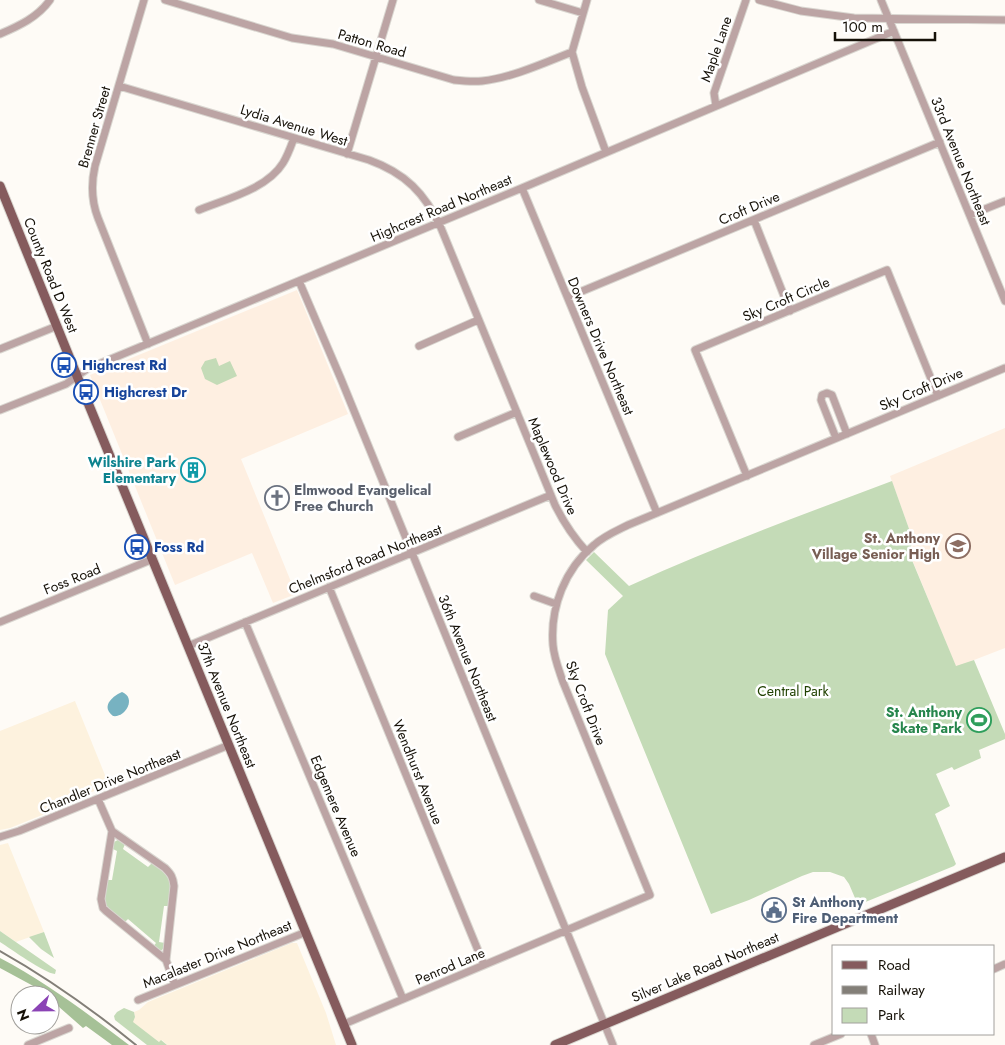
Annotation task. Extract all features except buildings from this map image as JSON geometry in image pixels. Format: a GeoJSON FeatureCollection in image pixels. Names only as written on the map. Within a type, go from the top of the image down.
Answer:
{"type":"FeatureCollection","features":[{"type":"Feature","properties":{"kind":"main road","name":"County Road D West"},"geometry":{"type":"LineString","coordinates":[[0,186],[77,376]]}},
{"type":"Feature","properties":{"kind":"main road","name":"37th Avenue Northeast"},"geometry":{"type":"LineString","coordinates":[[77,376],[352,1045]]}},
{"type":"Feature","properties":{"kind":"main road","name":"Silver Lake Road Northeast"},"geometry":{"type":"LineString","coordinates":[[555,1045],[1005,856]]}},
{"type":"Feature","properties":{"kind":"street"},"geometry":{"type":"LineString","coordinates":[[0,34],[36,15],[50,0]]}},
{"type":"Feature","properties":{"kind":"street","name":"Brenner Street"},"geometry":{"type":"LineString","coordinates":[[144,0],[95,166],[92,197],[98,218],[148,344]]}},
{"type":"Feature","properties":{"kind":"street","name":"Patton Road"},"geometry":{"type":"LineString","coordinates":[[166,0],[292,38],[333,44],[454,80],[480,81],[494,79],[572,52]]}},
{"type":"Feature","properties":{"kind":"street"},"geometry":{"type":"LineString","coordinates":[[347,154],[393,0]]}},
{"type":"Feature","properties":{"kind":"street"},"geometry":{"type":"LineString","coordinates":[[539,0],[583,13]]}},
{"type":"Feature","properties":{"kind":"street"},"geometry":{"type":"LineString","coordinates":[[587,0],[572,52],[582,87],[606,152]]}},
{"type":"Feature","properties":{"kind":"street","name":"Maple Lane"},"geometry":{"type":"LineString","coordinates":[[716,106],[714,93],[746,0]]}},
{"type":"Feature","properties":{"kind":"street"},"geometry":{"type":"LineString","coordinates":[[759,0],[801,10],[854,18],[1005,20]]}},
{"type":"Feature","properties":{"kind":"street","name":"33rd Avenue Northeast"},"geometry":{"type":"LineString","coordinates":[[881,0],[1005,301]]}},
{"type":"Feature","properties":{"kind":"street","name":"Highcrest Road Northeast"},"geometry":{"type":"LineString","coordinates":[[0,410],[66,384],[87,369],[894,31]]}},
{"type":"Feature","properties":{"kind":"street","name":"Lydia Avenue West"},"geometry":{"type":"LineString","coordinates":[[119,86],[382,164],[405,178],[424,197],[438,222]]}},
{"type":"Feature","properties":{"kind":"street"},"geometry":{"type":"LineString","coordinates":[[199,210],[253,188],[268,179],[284,163],[294,138]]}},
{"type":"Feature","properties":{"kind":"street","name":"Croft Drive"},"geometry":{"type":"LineString","coordinates":[[568,297],[940,142]]}},
{"type":"Feature","properties":{"kind":"street","name":"Downers Drive Northeast"},"geometry":{"type":"LineString","coordinates":[[522,188],[657,513]]}},
{"type":"Feature","properties":{"kind":"street"},"geometry":{"type":"LineString","coordinates":[[970,215],[1005,201]]}},
{"type":"Feature","properties":{"kind":"street"},"geometry":{"type":"LineString","coordinates":[[754,220],[790,311]]}},
{"type":"Feature","properties":{"kind":"street","name":"Maplewood Drive"},"geometry":{"type":"LineString","coordinates":[[438,222],[551,496],[574,538],[587,552]]}},
{"type":"Feature","properties":{"kind":"street","name":"Sky Croft Circle"},"geometry":{"type":"LineString","coordinates":[[747,476],[695,350],[887,270],[938,396]]}},
{"type":"Feature","properties":{"kind":"street","name":"36th Avenue Northeast"},"geometry":{"type":"LineString","coordinates":[[299,281],[613,1045]]}},
{"type":"Feature","properties":{"kind":"street"},"geometry":{"type":"LineString","coordinates":[[419,346],[478,320]]}},
{"type":"Feature","properties":{"kind":"street"},"geometry":{"type":"LineString","coordinates":[[0,349],[57,326]]}},
{"type":"Feature","properties":{"kind":"street","name":"Sky Croft Drive"},"geometry":{"type":"LineString","coordinates":[[566,931],[650,895],[557,664],[553,646],[556,604],[570,572],[595,544],[611,533],[1005,368]]}},
{"type":"Feature","properties":{"kind":"street"},"geometry":{"type":"LineString","coordinates":[[836,438],[821,400],[822,395],[827,393],[832,395],[847,434]]}},
{"type":"Feature","properties":{"kind":"street","name":"Maplewood Drive"},"geometry":{"type":"LineString","coordinates":[[458,437],[517,412]]}},
{"type":"Feature","properties":{"kind":"street","name":"Chelmsford Road Northeast"},"geometry":{"type":"LineString","coordinates":[[188,646],[551,496]]}},
{"type":"Feature","properties":{"kind":"street","name":"Foss Road"},"geometry":{"type":"LineString","coordinates":[[0,622],[152,559]]}},
{"type":"Feature","properties":{"kind":"street","name":"Wendhurst Avenue"},"geometry":{"type":"LineString","coordinates":[[329,587],[484,965]]}},
{"type":"Feature","properties":{"kind":"street"},"geometry":{"type":"LineString","coordinates":[[534,596],[556,604]]}},
{"type":"Feature","properties":{"kind":"street","name":"Edgemere Avenue"},"geometry":{"type":"LineString","coordinates":[[246,622],[403,999]]}},
{"type":"Feature","properties":{"kind":"street","name":"Chandler Drive Northeast"},"geometry":{"type":"LineString","coordinates":[[0,837],[20,831],[229,745]]}},
{"type":"Feature","properties":{"kind":"street"},"geometry":{"type":"LineString","coordinates":[[98,799],[112,831],[165,868],[174,880],[166,960],[175,985]]}},
{"type":"Feature","properties":{"kind":"street"},"geometry":{"type":"LineString","coordinates":[[112,831],[100,898],[103,908],[166,960]]}},
{"type":"Feature","properties":{"kind":"street","name":"Penrod Lane"},"geometry":{"type":"LineString","coordinates":[[344,1024],[566,931]]}},
{"type":"Feature","properties":{"kind":"street","name":"Macalaster Drive Northeast"},"geometry":{"type":"LineString","coordinates":[[138,1000],[306,932]]}},
{"type":"Feature","properties":{"kind":"street"},"geometry":{"type":"LineString","coordinates":[[28,1045],[69,1028]]}},
{"type":"Feature","properties":{"kind":"street"},"geometry":{"type":"LineString","coordinates":[[814,1045],[839,1035]]}},
{"type":"Feature","properties":{"kind":"shaded area"},"geometry":{"type":"Polygon","coordinates":[[[297,290],[348,414],[241,459],[296,594],[273,603],[252,553],[175,585],[90,375],[297,290]]]}},
{"type":"Feature","properties":{"kind":"shaded area","name":"St. Anthony Village Senior High"},"geometry":{"type":"Polygon","coordinates":[[[1005,428],[1005,648],[956,667],[909,552],[913,540],[890,476],[1005,428]]]}},
{"type":"Feature","properties":{"kind":"shaded area"},"geometry":{"type":"Polygon","coordinates":[[[75,701],[109,785],[82,796],[82,799],[10,828],[0,830],[0,731],[75,701]]]}},
{"type":"Feature","properties":{"kind":"shaded area"},"geometry":{"type":"Polygon","coordinates":[[[8,843],[44,932],[16,942],[0,931],[0,845],[8,843]]]}},
{"type":"Feature","properties":{"kind":"shaded area"},"geometry":{"type":"Polygon","coordinates":[[[292,943],[297,943],[326,1013],[336,1045],[167,1045],[162,1040],[159,1042],[132,1022],[135,1017],[134,1012],[148,1002],[292,943]]]}},
{"type":"Feature","properties":{"kind":"green space"},"geometry":{"type":"Polygon","coordinates":[[[216,358],[219,366],[230,361],[237,376],[217,385],[205,379],[201,368],[205,361],[216,358]]]}},
{"type":"Feature","properties":{"kind":"green space","name":"Central Park"},"geometry":{"type":"Polygon","coordinates":[[[892,481],[913,540],[909,553],[956,666],[974,660],[1005,734],[1005,739],[979,750],[981,758],[954,770],[952,767],[936,774],[950,806],[935,814],[956,864],[858,905],[844,877],[830,872],[813,872],[749,900],[711,914],[605,654],[608,610],[623,596],[586,560],[594,552],[629,586],[727,544],[892,481]]]}},
{"type":"Feature","properties":{"kind":"green space"},"geometry":{"type":"Polygon","coordinates":[[[118,840],[125,844],[123,849],[148,867],[152,863],[170,881],[169,906],[164,906],[159,942],[165,943],[160,951],[153,947],[156,943],[128,919],[124,923],[106,905],[106,880],[112,880],[117,851],[112,846],[118,840]]]}},
{"type":"Feature","properties":{"kind":"green space"},"geometry":{"type":"Polygon","coordinates":[[[0,931],[56,970],[55,974],[36,965],[0,942],[0,931]]]}},
{"type":"Feature","properties":{"kind":"green space"},"geometry":{"type":"Polygon","coordinates":[[[44,932],[54,958],[29,937],[44,932]]]}},
{"type":"Feature","properties":{"kind":"green space"},"geometry":{"type":"Polygon","coordinates":[[[0,958],[45,985],[31,985],[0,968],[0,958]]]}},
{"type":"Feature","properties":{"kind":"green space"},"geometry":{"type":"Polygon","coordinates":[[[60,995],[129,1045],[112,1045],[86,1026],[83,1028],[60,1008],[60,995]]]}},
{"type":"Feature","properties":{"kind":"green space"},"geometry":{"type":"Polygon","coordinates":[[[124,1008],[134,1012],[133,1022],[159,1042],[161,1040],[167,1045],[147,1045],[115,1020],[114,1016],[117,1012],[124,1008]]]}},
{"type":"Feature","properties":{"kind":"water"},"geometry":{"type":"Polygon","coordinates":[[[122,692],[129,699],[128,707],[122,714],[113,716],[109,713],[109,703],[111,699],[122,692]]]}},
{"type":"Feature","properties":{"kind":"railway"},"geometry":{"type":"LineString","coordinates":[[0,951],[70,995],[136,1045]]}},
{"type":"Feature","properties":{"kind":"place","name":"Highcrest Rd"},"geometry":{"type":"Point","coordinates":[64,365]}},
{"type":"Feature","properties":{"kind":"place","name":"Highcrest Dr"},"geometry":{"type":"Point","coordinates":[86,392]}},
{"type":"Feature","properties":{"kind":"place","name":"Wilshire Park Elementary"},"geometry":{"type":"Point","coordinates":[193,470]}},
{"type":"Feature","properties":{"kind":"place","name":"Elmwood Evangelical Free Church"},"geometry":{"type":"Point","coordinates":[277,498]}},
{"type":"Feature","properties":{"kind":"place","name":"St. Anthony Village Senior High"},"geometry":{"type":"Point","coordinates":[958,546]}},
{"type":"Feature","properties":{"kind":"place","name":"Foss Rd"},"geometry":{"type":"Point","coordinates":[137,547]}},
{"type":"Feature","properties":{"kind":"place","name":"St. Anthony Skate Park"},"geometry":{"type":"Point","coordinates":[979,720]}},
{"type":"Feature","properties":{"kind":"place","name":"St Anthony Fire Department"},"geometry":{"type":"Point","coordinates":[774,910]}}]}
